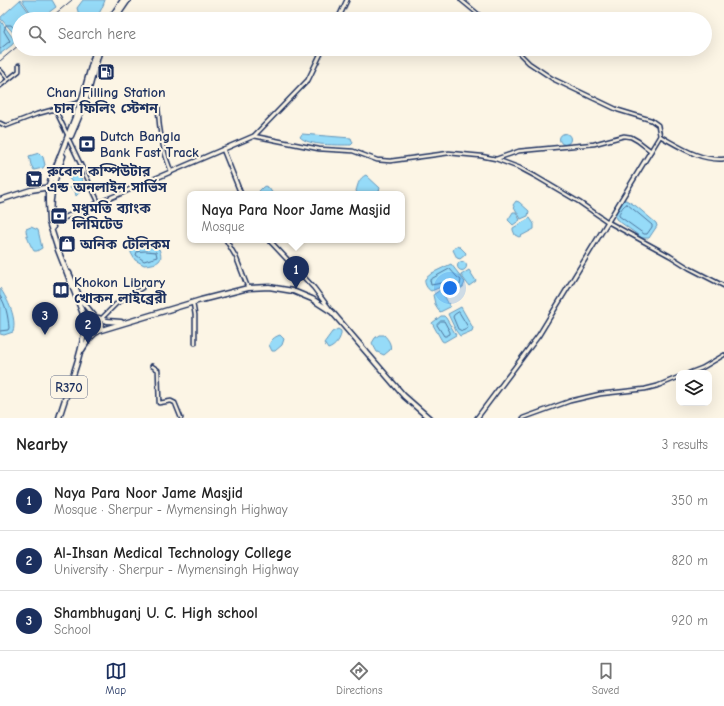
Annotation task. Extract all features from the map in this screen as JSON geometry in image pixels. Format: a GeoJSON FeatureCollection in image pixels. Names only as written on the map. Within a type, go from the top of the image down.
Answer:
{"type":"FeatureCollection","features":[{"type":"Feature","properties":{"kind":"main road"},"geometry":{"type":"LineString","coordinates":[[115,12],[123,0]]}},
{"type":"Feature","properties":{"kind":"main road"},"geometry":{"type":"LineString","coordinates":[[120,12],[128,0]]}},
{"type":"Feature","properties":{"kind":"main road","name":"R370"},"geometry":{"type":"LineString","coordinates":[[59,418],[79,355],[83,339],[84,325],[82,314],[49,222],[48,202],[50,187],[69,138],[94,56]]}},
{"type":"Feature","properties":{"kind":"main road","name":"R370"},"geometry":{"type":"LineString","coordinates":[[69,138],[85,103],[98,56]]}},
{"type":"Feature","properties":{"kind":"main road"},"geometry":{"type":"LineString","coordinates":[[0,200],[31,190],[50,187]]}},
{"type":"Feature","properties":{"kind":"main road","name":"R370"},"geometry":{"type":"LineString","coordinates":[[50,187],[52,223],[60,250],[81,300],[98,318]]}},
{"type":"Feature","properties":{"kind":"main road"},"geometry":{"type":"LineString","coordinates":[[126,322],[116,322],[98,318],[87,319],[84,325],[89,332],[97,332],[193,302],[248,288],[269,287],[293,291],[312,299],[332,312],[404,396],[429,418]]}},
{"type":"Feature","properties":{"kind":"main road"},"geometry":{"type":"LineString","coordinates":[[79,355],[89,339],[97,332],[101,324],[98,318]]}},
{"type":"Feature","properties":{"kind":"street"},"geometry":{"type":"LineString","coordinates":[[341,12],[347,0]]}},
{"type":"Feature","properties":{"kind":"street"},"geometry":{"type":"LineString","coordinates":[[461,0],[476,12]]}},
{"type":"Feature","properties":{"kind":"street"},"geometry":{"type":"LineString","coordinates":[[52,223],[254,136],[308,80],[320,56]]}},
{"type":"Feature","properties":{"kind":"street"},"geometry":{"type":"LineString","coordinates":[[477,418],[539,335],[660,136],[658,125],[651,120],[618,110],[553,79],[529,63],[522,56]]}},
{"type":"Feature","properties":{"kind":"street"},"geometry":{"type":"LineString","coordinates":[[0,86],[19,71],[19,65]]}},
{"type":"Feature","properties":{"kind":"street"},"geometry":{"type":"LineString","coordinates":[[0,70],[8,80]]}},
{"type":"Feature","properties":{"kind":"street"},"geometry":{"type":"LineString","coordinates":[[0,124],[6,126],[37,114],[81,102]]}},
{"type":"Feature","properties":{"kind":"street"},"geometry":{"type":"LineString","coordinates":[[158,107],[160,138],[171,172]]}},
{"type":"Feature","properties":{"kind":"street"},"geometry":{"type":"LineString","coordinates":[[55,109],[99,203]]}},
{"type":"Feature","properties":{"kind":"street"},"geometry":{"type":"LineString","coordinates":[[254,136],[319,149],[353,150],[381,161],[449,152],[496,159],[520,168],[579,202],[608,222],[724,286]]}},
{"type":"Feature","properties":{"kind":"street"},"geometry":{"type":"LineString","coordinates":[[496,159],[519,151],[594,144],[624,136],[631,137],[638,141],[650,151]]}},
{"type":"Feature","properties":{"kind":"street"},"geometry":{"type":"LineString","coordinates":[[660,136],[694,155],[716,160],[724,159]]}},
{"type":"Feature","properties":{"kind":"street"},"geometry":{"type":"LineString","coordinates":[[222,149],[240,191]]}},
{"type":"Feature","properties":{"kind":"street"},"geometry":{"type":"LineString","coordinates":[[228,243],[236,258],[248,288]]}},
{"type":"Feature","properties":{"kind":"street"},"geometry":{"type":"LineString","coordinates":[[272,243],[314,288],[332,312]]}},
{"type":"Feature","properties":{"kind":"street"},"geometry":{"type":"LineString","coordinates":[[98,318],[116,304],[142,288]]}},
{"type":"Feature","properties":{"kind":"street"},"geometry":{"type":"LineString","coordinates":[[193,302],[195,315],[195,343]]}},
{"type":"Feature","properties":{"kind":"street"},"geometry":{"type":"LineString","coordinates":[[697,370],[724,355]]}},
{"type":"Feature","properties":{"kind":"street"},"geometry":{"type":"LineString","coordinates":[[152,366],[158,370],[159,403],[171,401],[175,403],[182,418]]}},
{"type":"Feature","properties":{"kind":"street"},"geometry":{"type":"LineString","coordinates":[[523,418],[570,401],[600,394],[645,389],[676,378]]}},
{"type":"Feature","properties":{"kind":"water"},"geometry":{"type":"Polygon","coordinates":[[[20,0],[29,12],[12,12],[12,31],[1,19],[1,17],[20,0]]]}},
{"type":"Feature","properties":{"kind":"water"},"geometry":{"type":"Polygon","coordinates":[[[22,0],[52,0],[56,7],[49,12],[30,12],[22,0]]]}},
{"type":"Feature","properties":{"kind":"water"},"geometry":{"type":"Polygon","coordinates":[[[83,0],[105,0],[100,12],[78,12],[77,8],[83,0]]]}},
{"type":"Feature","properties":{"kind":"water"},"geometry":{"type":"Polygon","coordinates":[[[0,20],[12,37],[12,45],[0,54],[0,20]]]}},
{"type":"Feature","properties":{"kind":"water"},"geometry":{"type":"Polygon","coordinates":[[[302,134],[351,138],[353,143],[351,145],[331,145],[310,142],[300,137],[302,134]]]}},
{"type":"Feature","properties":{"kind":"water"},"geometry":{"type":"Polygon","coordinates":[[[563,134],[567,134],[569,135],[569,143],[563,144],[560,141],[560,137],[563,134]]]}},
{"type":"Feature","properties":{"kind":"water"},"geometry":{"type":"Polygon","coordinates":[[[39,153],[43,157],[45,165],[43,168],[34,170],[29,156],[39,153]]]}},
{"type":"Feature","properties":{"kind":"water"},"geometry":{"type":"Polygon","coordinates":[[[75,166],[87,189],[86,192],[81,191],[76,196],[75,191],[70,188],[72,182],[67,176],[67,169],[75,166]]]}},
{"type":"Feature","properties":{"kind":"water"},"geometry":{"type":"Polygon","coordinates":[[[366,175],[380,188],[379,191],[356,191],[360,180],[366,175]]]}},
{"type":"Feature","properties":{"kind":"water"},"geometry":{"type":"Polygon","coordinates":[[[265,186],[269,188],[271,191],[259,191],[265,186]]]}},
{"type":"Feature","properties":{"kind":"water"},"geometry":{"type":"Polygon","coordinates":[[[623,200],[626,200],[636,206],[656,223],[657,226],[649,238],[642,238],[616,219],[615,213],[623,200]]]}},
{"type":"Feature","properties":{"kind":"water"},"geometry":{"type":"Polygon","coordinates":[[[516,201],[529,211],[528,216],[521,219],[513,205],[516,201]]]}},
{"type":"Feature","properties":{"kind":"water"},"geometry":{"type":"Polygon","coordinates":[[[513,212],[516,212],[520,220],[513,225],[508,220],[513,212]]]}},
{"type":"Feature","properties":{"kind":"water"},"geometry":{"type":"Polygon","coordinates":[[[530,218],[534,224],[534,229],[519,237],[515,235],[513,228],[530,218]]]}},
{"type":"Feature","properties":{"kind":"water"},"geometry":{"type":"Polygon","coordinates":[[[31,227],[38,230],[42,248],[37,251],[34,251],[27,235],[26,229],[31,227]]]}},
{"type":"Feature","properties":{"kind":"water"},"geometry":{"type":"Polygon","coordinates":[[[146,246],[159,249],[161,257],[158,262],[144,265],[135,260],[131,250],[146,246]]]}},
{"type":"Feature","properties":{"kind":"water"},"geometry":{"type":"Polygon","coordinates":[[[456,246],[460,247],[466,253],[460,259],[457,258],[453,250],[456,246]]]}},
{"type":"Feature","properties":{"kind":"water"},"geometry":{"type":"Polygon","coordinates":[[[462,261],[467,266],[462,271],[457,266],[462,261]]]}},
{"type":"Feature","properties":{"kind":"water"},"geometry":{"type":"Polygon","coordinates":[[[451,264],[465,282],[463,287],[451,294],[447,293],[441,287],[431,291],[425,284],[425,279],[432,273],[451,264]]]}},
{"type":"Feature","properties":{"kind":"water"},"geometry":{"type":"Polygon","coordinates":[[[469,270],[476,281],[469,286],[461,275],[469,270]]]}},
{"type":"Feature","properties":{"kind":"water"},"geometry":{"type":"Polygon","coordinates":[[[0,288],[9,304],[14,321],[13,332],[4,335],[0,334],[0,288]]]}},
{"type":"Feature","properties":{"kind":"water"},"geometry":{"type":"Polygon","coordinates":[[[440,290],[442,291],[450,307],[440,312],[435,304],[433,295],[440,290]]]}},
{"type":"Feature","properties":{"kind":"water"},"geometry":{"type":"Polygon","coordinates":[[[461,307],[473,328],[472,331],[460,336],[448,314],[461,307]]]}},
{"type":"Feature","properties":{"kind":"water"},"geometry":{"type":"Polygon","coordinates":[[[441,316],[446,318],[456,335],[444,342],[432,323],[441,316]]]}},
{"type":"Feature","properties":{"kind":"water"},"geometry":{"type":"Polygon","coordinates":[[[338,329],[341,331],[341,334],[338,342],[328,349],[324,343],[332,332],[338,329]]]}},
{"type":"Feature","properties":{"kind":"water"},"geometry":{"type":"Polygon","coordinates":[[[280,335],[284,339],[282,345],[275,351],[272,351],[269,345],[270,343],[274,338],[280,335]]]}},
{"type":"Feature","properties":{"kind":"water"},"geometry":{"type":"Polygon","coordinates":[[[379,335],[384,335],[390,344],[390,350],[384,355],[377,352],[372,343],[379,335]]]}},
{"type":"Feature","properties":{"kind":"railway"},"geometry":{"type":"LineString","coordinates":[[57,12],[72,0]]}},
{"type":"Feature","properties":{"kind":"railway"},"geometry":{"type":"LineString","coordinates":[[0,61],[12,51]]}},
{"type":"Feature","properties":{"kind":"place","name":"Chan Filling Station চান ফিলিং স্টেশন"},"geometry":{"type":"Point","coordinates":[106,72]}},
{"type":"Feature","properties":{"kind":"place","name":"Dutch Bangla Bank Fast Track"},"geometry":{"type":"Point","coordinates":[87,144]}},
{"type":"Feature","properties":{"kind":"place","name":"রুবেল কম্পিউটার এন্ড অনলাইন সার্ভিস"},"geometry":{"type":"Point","coordinates":[34,179]}},
{"type":"Feature","properties":{"kind":"place","name":"মধুমতি ব্যাংক লিমিটেড"},"geometry":{"type":"Point","coordinates":[59,216]}},
{"type":"Feature","properties":{"kind":"place","name":"অনিক টেলিকম"},"geometry":{"type":"Point","coordinates":[67,244]}},
{"type":"Feature","properties":{"kind":"place","name":"Naya Para Noor Jame Masjid"},"geometry":{"type":"Point","coordinates":[296,289]}},
{"type":"Feature","properties":{"kind":"place","name":"Khokon Library খোকন লাইব্রেরী"},"geometry":{"type":"Point","coordinates":[61,290]}},
{"type":"Feature","properties":{"kind":"place","name":"Shambhuganj U. C. High school"},"geometry":{"type":"Point","coordinates":[45,335]}},
{"type":"Feature","properties":{"kind":"place","name":"Al-Ihsan Medical Technology College"},"geometry":{"type":"Point","coordinates":[88,344]}}]}
